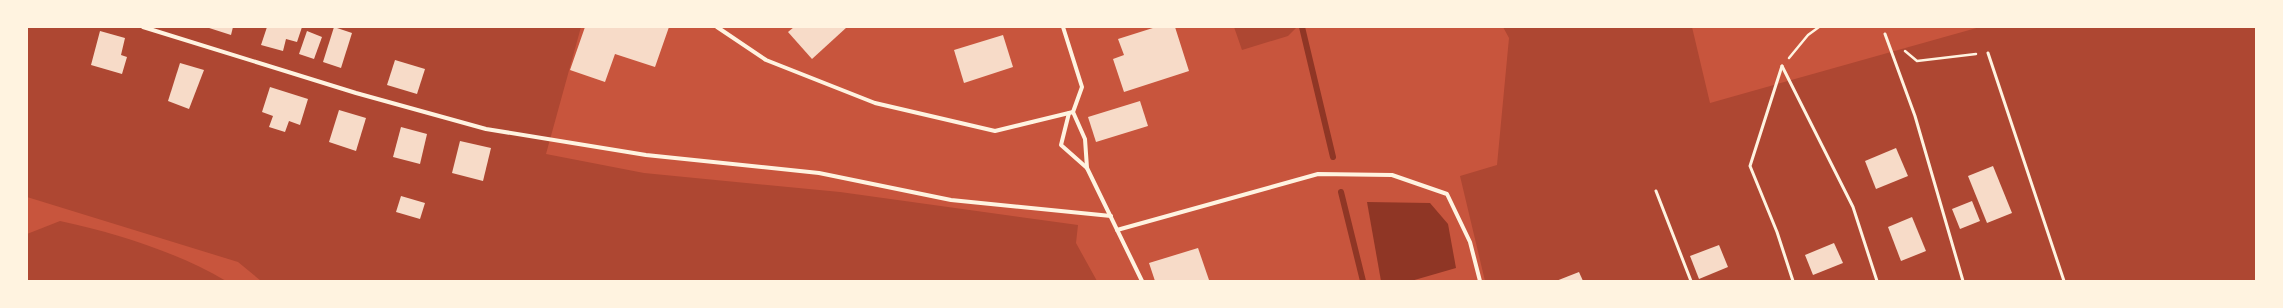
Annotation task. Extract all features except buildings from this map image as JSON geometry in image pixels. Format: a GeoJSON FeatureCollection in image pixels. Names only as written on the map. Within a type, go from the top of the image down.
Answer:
{"type":"FeatureCollection","features":[{"type":"Feature","properties":{"kind":"street"},"geometry":{"type":"LineString","coordinates":[[142,27],[356,93],[486,129],[646,154],[818,173],[951,200],[1111,216]]}},
{"type":"Feature","properties":{"kind":"street"},"geometry":{"type":"LineString","coordinates":[[717,27],[766,60],[875,103],[995,131],[1071,112]]}},
{"type":"Feature","properties":{"kind":"street"},"geometry":{"type":"LineString","coordinates":[[1063,27],[1082,87],[1071,112],[1061,145],[1087,168],[1142,281]]}},
{"type":"Feature","properties":{"kind":"street"},"geometry":{"type":"LineString","coordinates":[[1071,112],[1085,139],[1087,168]]}},
{"type":"Feature","properties":{"kind":"street"},"geometry":{"type":"LineString","coordinates":[[1117,230],[1318,174],[1392,175],[1447,194],[1470,242],[1480,281]]}},
{"type":"Feature","properties":{"kind":"lane"},"geometry":{"type":"LineString","coordinates":[[1885,34],[1915,116],[1963,281]]}},
{"type":"Feature","properties":{"kind":"lane"},"geometry":{"type":"LineString","coordinates":[[1988,53],[2064,281]]}},
{"type":"Feature","properties":{"kind":"lane"},"geometry":{"type":"LineString","coordinates":[[1782,66],[1750,166],[1777,232],[1793,281]]}},
{"type":"Feature","properties":{"kind":"lane"},"geometry":{"type":"LineString","coordinates":[[1782,66],[1853,207],[1877,281]]}},
{"type":"Feature","properties":{"kind":"lane"},"geometry":{"type":"LineString","coordinates":[[1656,191],[1691,281]]}},
{"type":"Feature","properties":{"kind":"path"},"geometry":{"type":"LineString","coordinates":[[1782,66],[1808,35],[1819,27]]}},
{"type":"Feature","properties":{"kind":"path"},"geometry":{"type":"LineString","coordinates":[[1885,34],[1917,61],[1988,53]]}},
{"type":"Feature","properties":{"kind":"shaded area"},"geometry":{"type":"Polygon","coordinates":[[[27,27],[581,27],[546,154],[644,173],[840,192],[1078,225],[1076,243],[1097,281],[261,281],[238,262],[27,197],[27,27]]]}},
{"type":"Feature","properties":{"kind":"shaded area"},"geometry":{"type":"Polygon","coordinates":[[[1234,27],[1297,27],[1288,36],[1242,50],[1234,27]]]}},
{"type":"Feature","properties":{"kind":"shaded area"},"geometry":{"type":"Polygon","coordinates":[[[1503,27],[1692,27],[1710,103],[1980,27],[2256,27],[2256,281],[1485,281],[1460,176],[1497,165],[1509,38],[1503,27]]]}},
{"type":"Feature","properties":{"kind":"shaded area"},"geometry":{"type":"Polygon","coordinates":[[[1367,202],[1430,203],[1448,224],[1456,268],[1411,281],[1381,281],[1367,202]]]}},
{"type":"Feature","properties":{"kind":"shaded area"},"geometry":{"type":"Polygon","coordinates":[[[60,221],[103,231],[167,252],[226,281],[27,281],[27,234],[60,221]]]}},
{"type":"Feature","properties":{"kind":"waterway"},"geometry":{"type":"LineString","coordinates":[[1302,27],[1333,157]]}},
{"type":"Feature","properties":{"kind":"waterway"},"geometry":{"type":"LineString","coordinates":[[1341,192],[1363,281]]}}]}
